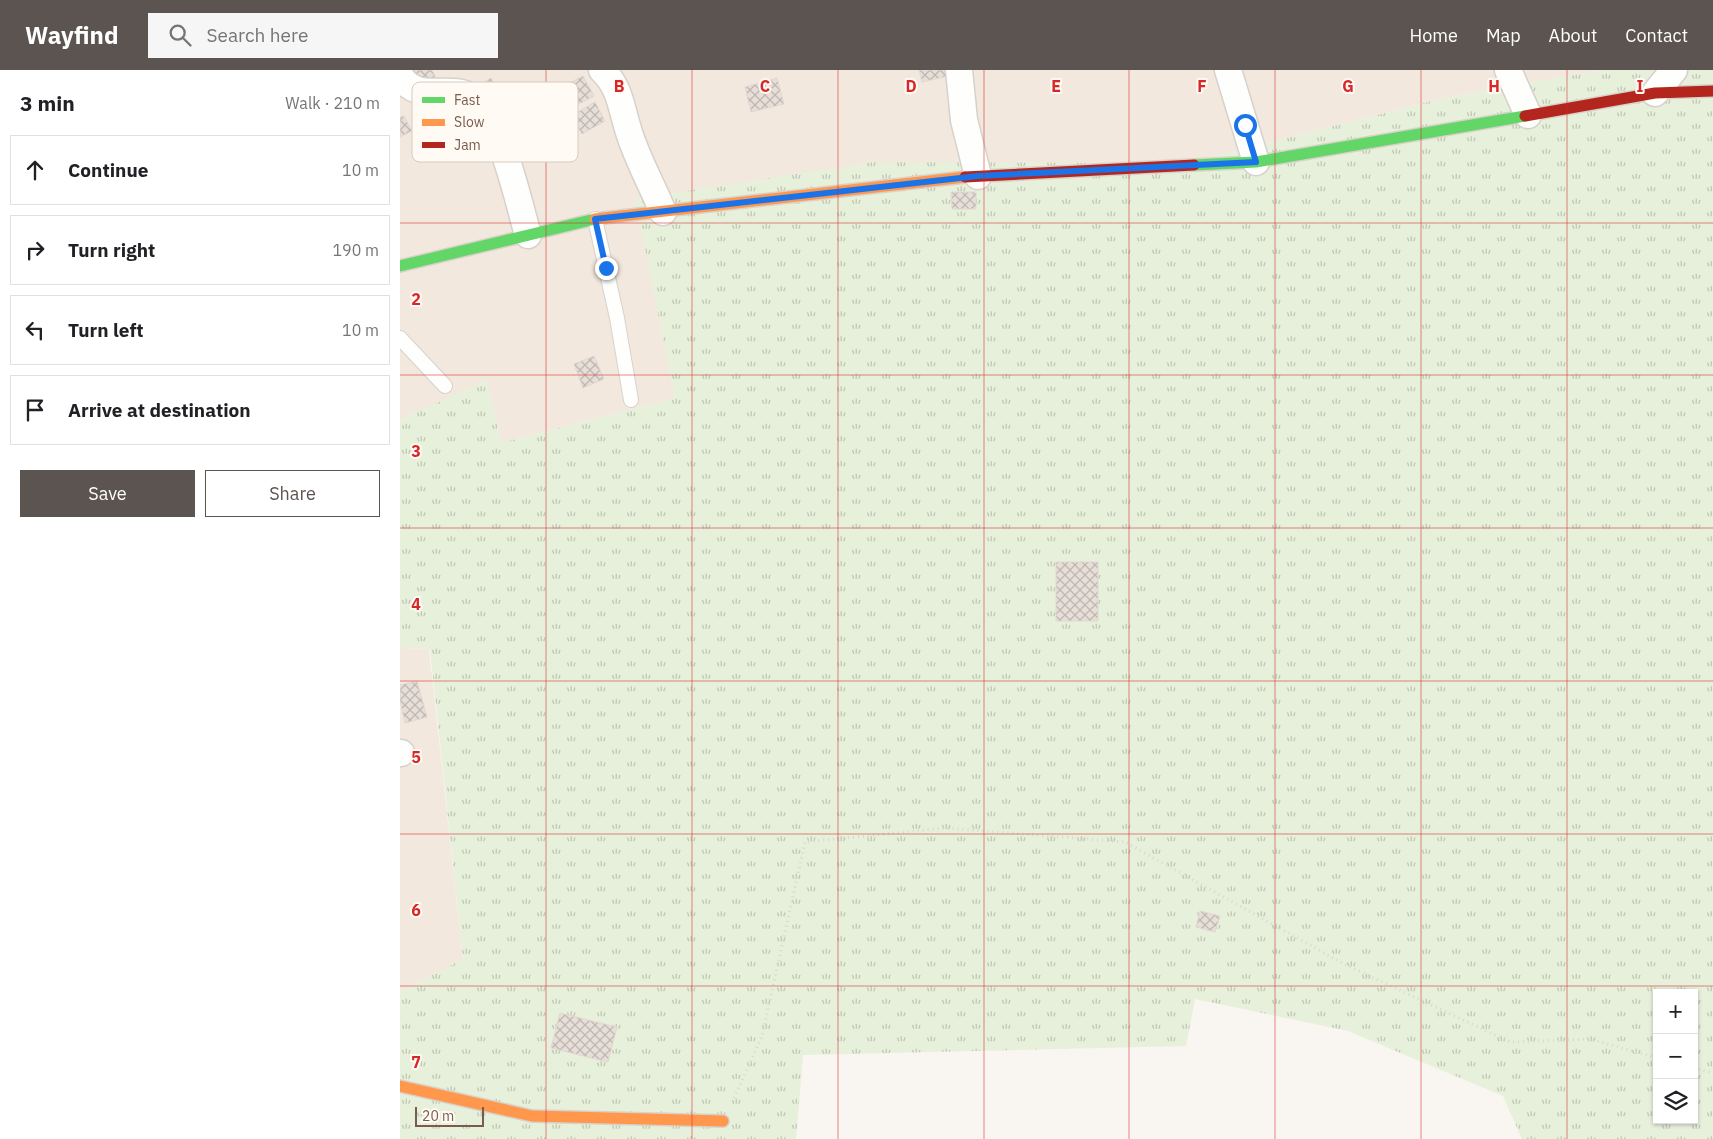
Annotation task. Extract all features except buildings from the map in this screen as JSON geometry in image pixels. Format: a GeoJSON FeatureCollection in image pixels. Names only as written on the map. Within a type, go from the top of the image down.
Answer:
{"type":"FeatureCollection","features":[{"type":"Feature","properties":{"kind":"street"},"geometry":{"type":"LineString","coordinates":[[602,70],[612,80],[622,102],[628,130],[663,212]]}},
{"type":"Feature","properties":{"kind":"street"},"geometry":{"type":"LineString","coordinates":[[959,70],[964,120],[978,176]]}},
{"type":"Feature","properties":{"kind":"street"},"geometry":{"type":"LineString","coordinates":[[1228,70],[1256,162]]}},
{"type":"Feature","properties":{"kind":"street"},"geometry":{"type":"LineString","coordinates":[[1508,70],[1528,115]]}},
{"type":"Feature","properties":{"kind":"street"},"geometry":{"type":"LineString","coordinates":[[1655,93],[1674,70]]}},
{"type":"Feature","properties":{"kind":"street"},"geometry":{"type":"LineString","coordinates":[[400,76],[412,88]]}},
{"type":"Feature","properties":{"kind":"street"},"geometry":{"type":"LineString","coordinates":[[400,266],[595,219],[978,176],[1256,162],[1655,93],[1713,91]]}},
{"type":"Feature","properties":{"kind":"street"},"geometry":{"type":"LineString","coordinates":[[507,162],[528,235]]}},
{"type":"Feature","properties":{"kind":"street"},"geometry":{"type":"LineString","coordinates":[[400,1086],[532,1116],[723,1121]]}},
{"type":"Feature","properties":{"kind":"lane"},"geometry":{"type":"LineString","coordinates":[[595,219],[617,318],[631,400]]}},
{"type":"Feature","properties":{"kind":"lane"},"geometry":{"type":"LineString","coordinates":[[400,338],[445,386]]}},
{"type":"Feature","properties":{"kind":"path"},"geometry":{"type":"LineString","coordinates":[[723,1121],[762,1036],[805,842],[946,828],[1125,842],[1344,964],[1510,1042],[1590,1040],[1653,1057]]}},
{"type":"Feature","properties":{"kind":"path"},"geometry":{"type":"LineString","coordinates":[[1698,1069],[1713,1073]]}},
{"type":"Feature","properties":{"kind":"shaded area"},"geometry":{"type":"Polygon","coordinates":[[[400,70],[1602,70],[1440,99],[1188,163],[636,199],[675,398],[501,443],[487,381],[400,420],[400,70]]]}},
{"type":"Feature","properties":{"kind":"shaded area"},"geometry":{"type":"Polygon","coordinates":[[[400,648],[429,649],[463,960],[400,992],[400,648]]]}},
{"type":"Feature","properties":{"kind":"green space"},"geometry":{"type":"Polygon","coordinates":[[[1602,70],[1713,70],[1713,1139],[1522,1139],[1503,1096],[1348,1031],[1195,999],[1186,1046],[803,1055],[796,1139],[400,1139],[400,992],[463,959],[430,649],[400,648],[400,420],[487,380],[501,443],[675,398],[635,199],[874,162],[1188,163],[1440,99],[1602,70]]]}},
{"type":"Feature","properties":{"kind":"traffic: fast"},"geometry":{"type":"LineString","coordinates":[[1194,165],[1256,162],[1525,116]]}},
{"type":"Feature","properties":{"kind":"traffic: fast"},"geometry":{"type":"LineString","coordinates":[[400,266],[595,219]]}},
{"type":"Feature","properties":{"kind":"traffic: slow"},"geometry":{"type":"LineString","coordinates":[[595,219],[965,177]]}},
{"type":"Feature","properties":{"kind":"traffic: slow"},"geometry":{"type":"LineString","coordinates":[[400,1086],[532,1116],[723,1121]]}},
{"type":"Feature","properties":{"kind":"traffic: jam"},"geometry":{"type":"LineString","coordinates":[[1525,116],[1655,93],[1713,91]]}},
{"type":"Feature","properties":{"kind":"traffic: jam"},"geometry":{"type":"LineString","coordinates":[[965,177],[1194,165]]}},
{"type":"Feature","properties":{"kind":"route"},"geometry":{"type":"LineString","coordinates":[[606,268],[595,219],[978,176],[1256,162],[1245,125]]}}]}
